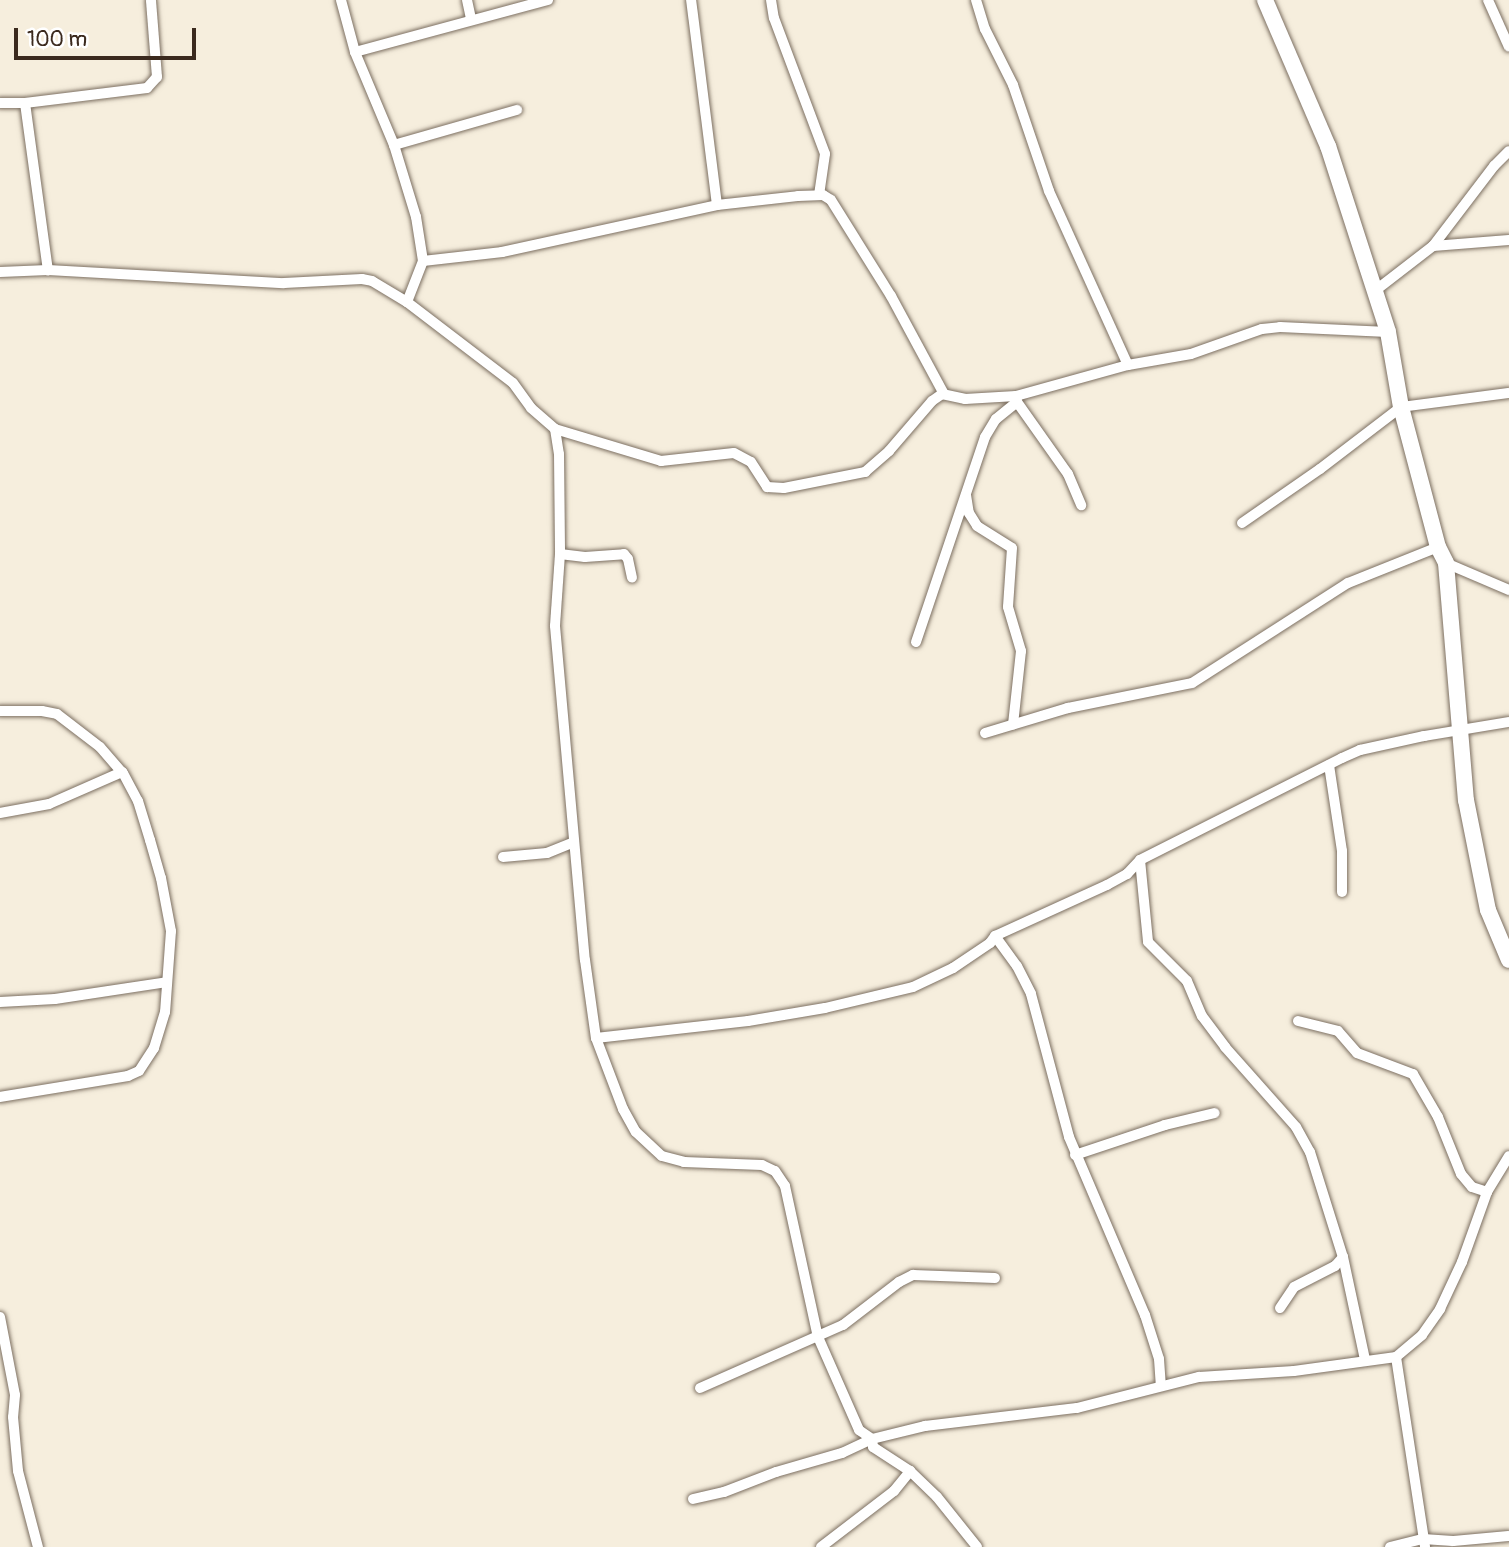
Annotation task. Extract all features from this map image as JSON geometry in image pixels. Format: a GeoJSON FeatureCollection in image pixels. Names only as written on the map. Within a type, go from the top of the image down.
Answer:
{"type":"FeatureCollection","features":[{"type":"Feature","properties":{"kind":"street"},"geometry":{"type":"LineString","coordinates":[[0,103],[25,103],[137,91],[153,83],[157,77],[151,0]]}},
{"type":"Feature","properties":{"kind":"street"},"geometry":{"type":"LineString","coordinates":[[341,0],[355,52],[394,145],[416,217],[423,261],[407,302]]}},
{"type":"Feature","properties":{"kind":"street"},"geometry":{"type":"LineString","coordinates":[[467,0],[471,19]]}},
{"type":"Feature","properties":{"kind":"street"},"geometry":{"type":"LineString","coordinates":[[355,52],[548,0]]}},
{"type":"Feature","properties":{"kind":"street"},"geometry":{"type":"LineString","coordinates":[[691,0],[717,205]]}},
{"type":"Feature","properties":{"kind":"street"},"geometry":{"type":"LineString","coordinates":[[771,0],[774,18],[825,154],[819,195]]}},
{"type":"Feature","properties":{"kind":"street"},"geometry":{"type":"LineString","coordinates":[[976,0],[985,29],[1013,85],[1049,191],[1128,365]]}},
{"type":"Feature","properties":{"kind":"street"},"geometry":{"type":"LineString","coordinates":[[1265,0],[1328,146],[1388,332],[1401,407],[1438,547],[1446,563],[1466,800],[1488,910],[1509,960]]}},
{"type":"Feature","properties":{"kind":"street"},"geometry":{"type":"LineString","coordinates":[[1488,0],[1509,47]]}},
{"type":"Feature","properties":{"kind":"street"},"geometry":{"type":"LineString","coordinates":[[25,103],[48,270]]}},
{"type":"Feature","properties":{"kind":"street"},"geometry":{"type":"LineString","coordinates":[[394,145],[517,110]]}},
{"type":"Feature","properties":{"kind":"street"},"geometry":{"type":"LineString","coordinates":[[1376,290],[1433,246],[1494,166],[1509,151]]}},
{"type":"Feature","properties":{"kind":"street"},"geometry":{"type":"LineString","coordinates":[[423,261],[502,252],[717,205],[819,195],[829,198],[837,207],[891,296],[944,394]]}},
{"type":"Feature","properties":{"kind":"street"},"geometry":{"type":"LineString","coordinates":[[1433,246],[1509,240]]}},
{"type":"Feature","properties":{"kind":"street"},"geometry":{"type":"LineString","coordinates":[[0,272],[48,270],[284,283],[362,279],[372,281],[407,302],[513,383],[531,408],[555,429],[661,461],[734,453],[751,462],[767,487],[784,488],[865,472],[889,451],[932,401],[944,394],[965,399],[1016,399],[1128,365],[1191,354],[1271,328],[1388,332]]}},
{"type":"Feature","properties":{"kind":"street"},"geometry":{"type":"LineString","coordinates":[[1242,523],[1320,469],[1401,407],[1509,393]]}},
{"type":"Feature","properties":{"kind":"street"},"geometry":{"type":"LineString","coordinates":[[916,642],[985,437],[996,419],[1016,399]]}},
{"type":"Feature","properties":{"kind":"street"},"geometry":{"type":"LineString","coordinates":[[1016,399],[1068,474],[1081,505]]}},
{"type":"Feature","properties":{"kind":"street"},"geometry":{"type":"LineString","coordinates":[[555,429],[559,454],[560,554],[555,626],[573,842],[596,1038],[623,1109],[636,1132],[654,1150],[684,1162],[767,1166],[781,1178],[818,1336],[859,1430],[872,1439],[873,1447],[910,1471],[944,1505],[978,1547]]}},
{"type":"Feature","properties":{"kind":"street"},"geometry":{"type":"LineString","coordinates":[[965,492],[970,513],[977,526],[1012,548],[1009,607],[1021,651],[1013,725]]}},
{"type":"Feature","properties":{"kind":"street"},"geometry":{"type":"LineString","coordinates":[[985,733],[1068,708],[1192,683],[1365,574],[1438,547]]}},
{"type":"Feature","properties":{"kind":"street"},"geometry":{"type":"LineString","coordinates":[[560,554],[585,557],[624,554],[628,559],[632,578]]}},
{"type":"Feature","properties":{"kind":"street"},"geometry":{"type":"LineString","coordinates":[[1446,563],[1509,590]]}},
{"type":"Feature","properties":{"kind":"street"},"geometry":{"type":"LineString","coordinates":[[0,711],[41,711],[57,714],[100,747],[122,772],[138,801],[161,878],[171,931],[165,1012],[158,1038],[137,1073],[0,1097]]}},
{"type":"Feature","properties":{"kind":"street"},"geometry":{"type":"LineString","coordinates":[[596,1038],[747,1021],[895,993],[953,968],[990,943],[995,936],[1107,886],[1127,874],[1140,860],[1360,750],[1460,728],[1509,722]]}},
{"type":"Feature","properties":{"kind":"street"},"geometry":{"type":"LineString","coordinates":[[1329,765],[1342,852],[1342,892]]}},
{"type":"Feature","properties":{"kind":"street"},"geometry":{"type":"LineString","coordinates":[[0,813],[49,804],[122,772]]}},
{"type":"Feature","properties":{"kind":"street"},"geometry":{"type":"LineString","coordinates":[[503,857],[547,852],[573,842]]}},
{"type":"Feature","properties":{"kind":"street"},"geometry":{"type":"LineString","coordinates":[[1140,860],[1148,942],[1187,981],[1202,1016],[1225,1047],[1300,1133],[1314,1162],[1343,1257],[1365,1360]]}},
{"type":"Feature","properties":{"kind":"street"},"geometry":{"type":"LineString","coordinates":[[995,936],[1017,966],[1031,994],[1075,1155],[1106,1219],[1145,1315],[1159,1359],[1161,1385]]}},
{"type":"Feature","properties":{"kind":"street"},"geometry":{"type":"LineString","coordinates":[[0,1002],[55,999],[167,982]]}},
{"type":"Feature","properties":{"kind":"street"},"geometry":{"type":"LineString","coordinates":[[1298,1021],[1340,1032],[1357,1053],[1413,1074],[1438,1117],[1461,1174],[1472,1187],[1487,1192]]}},
{"type":"Feature","properties":{"kind":"street"},"geometry":{"type":"LineString","coordinates":[[1075,1155],[1165,1125],[1215,1113]]}},
{"type":"Feature","properties":{"kind":"street"},"geometry":{"type":"LineString","coordinates":[[693,1499],[842,1453],[872,1439],[951,1422],[1077,1408],[1199,1377],[1294,1371],[1396,1357],[1422,1335],[1440,1310],[1462,1262],[1487,1192],[1509,1156]]}},
{"type":"Feature","properties":{"kind":"street"},"geometry":{"type":"LineString","coordinates":[[1280,1308],[1294,1287],[1335,1266],[1343,1257]]}},
{"type":"Feature","properties":{"kind":"street"},"geometry":{"type":"LineString","coordinates":[[700,1388],[843,1325],[899,1282],[914,1275],[995,1278]]}},
{"type":"Feature","properties":{"kind":"street"},"geometry":{"type":"LineString","coordinates":[[0,1317],[14,1387],[13,1417],[18,1472],[38,1547]]}},
{"type":"Feature","properties":{"kind":"street"},"geometry":{"type":"LineString","coordinates":[[1396,1357],[1424,1543]]}},
{"type":"Feature","properties":{"kind":"street"},"geometry":{"type":"LineString","coordinates":[[0,1418],[13,1417]]}},
{"type":"Feature","properties":{"kind":"street"},"geometry":{"type":"LineString","coordinates":[[821,1547],[894,1491],[910,1471]]}},
{"type":"Feature","properties":{"kind":"street"},"geometry":{"type":"LineString","coordinates":[[1390,1547],[1509,1536]]}}]}
